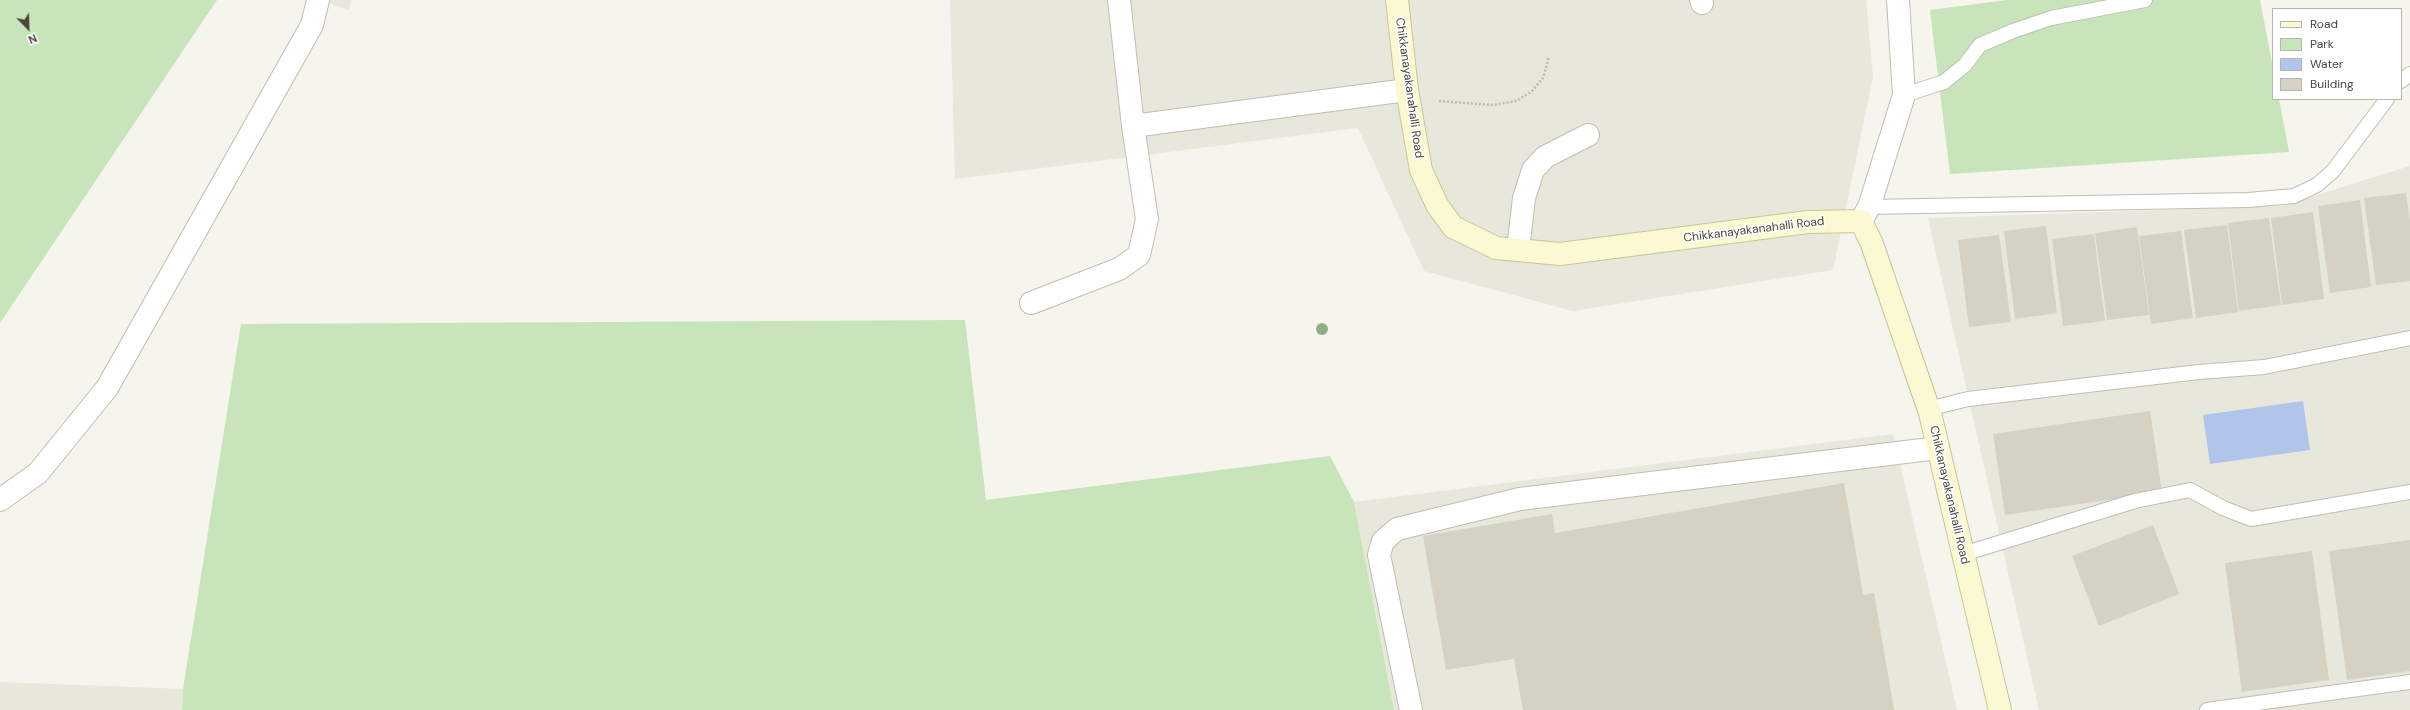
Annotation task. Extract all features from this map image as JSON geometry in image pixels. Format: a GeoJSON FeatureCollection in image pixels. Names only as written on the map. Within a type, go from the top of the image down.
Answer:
{"type":"FeatureCollection","features":[{"type":"Feature","properties":{"kind":"main road","name":"Chikkanayakanahalli Road"},"geometry":{"type":"LineString","coordinates":[[1396,0],[1408,95],[1421,170],[1438,205],[1453,227],[1496,248],[1560,254],[1865,214],[1872,244],[1928,408],[2000,710]]}},
{"type":"Feature","properties":{"kind":"street"},"geometry":{"type":"LineString","coordinates":[[0,500],[38,473],[107,388],[312,25],[318,0]]}},
{"type":"Feature","properties":{"kind":"street"},"geometry":{"type":"LineString","coordinates":[[1031,303],[1119,269],[1139,255],[1147,219],[1119,0]]}},
{"type":"Feature","properties":{"kind":"street"},"geometry":{"type":"LineString","coordinates":[[1865,214],[1904,95],[1898,0]]}},
{"type":"Feature","properties":{"kind":"street"},"geometry":{"type":"LineString","coordinates":[[1134,126],[1408,95]]}},
{"type":"Feature","properties":{"kind":"street"},"geometry":{"type":"LineString","coordinates":[[1518,250],[1524,198],[1533,170],[1545,157],[1588,135]]}},
{"type":"Feature","properties":{"kind":"street"},"geometry":{"type":"LineString","coordinates":[[1411,710],[1379,555],[1383,541],[1397,529],[1520,499],[1938,448]]}},
{"type":"Feature","properties":{"kind":"lane"},"geometry":{"type":"LineString","coordinates":[[1904,95],[1944,82],[1965,65],[1980,45],[2013,31],[2051,18],[2145,0]]}},
{"type":"Feature","properties":{"kind":"lane"},"geometry":{"type":"LineString","coordinates":[[2402,80],[2410,74]]}},
{"type":"Feature","properties":{"kind":"lane"},"geometry":{"type":"LineString","coordinates":[[1865,214],[2248,200],[2294,196],[2317,186],[2333,171],[2386,100]]}},
{"type":"Feature","properties":{"kind":"lane"},"geometry":{"type":"LineString","coordinates":[[1928,408],[1975,398],[2199,372],[2264,367],[2410,338]]}},
{"type":"Feature","properties":{"kind":"lane"},"geometry":{"type":"LineString","coordinates":[[1963,554],[2135,501],[2190,490],[2223,508],[2252,519],[2410,492]]}},
{"type":"Feature","properties":{"kind":"lane"},"geometry":{"type":"LineString","coordinates":[[2207,710],[2410,682]]}},
{"type":"Feature","properties":{"kind":"path"},"geometry":{"type":"LineString","coordinates":[[1408,95],[1473,104],[1493,105],[1516,101],[1531,92],[1542,78],[1549,57]]}},
{"type":"Feature","properties":{"kind":"shaded area"},"geometry":{"type":"Polygon","coordinates":[[[319,0],[351,0],[349,10],[319,0]]]}},
{"type":"Feature","properties":{"kind":"shaded area"},"geometry":{"type":"Polygon","coordinates":[[[950,0],[1866,0],[1873,77],[1833,270],[1573,311],[1424,271],[1358,128],[955,179],[950,0]]]}},
{"type":"Feature","properties":{"kind":"shaded area"},"geometry":{"type":"Polygon","coordinates":[[[2410,166],[2410,710],[2039,710],[1928,218],[2281,206],[2410,166]]]}},
{"type":"Feature","properties":{"kind":"shaded area"},"geometry":{"type":"Polygon","coordinates":[[[1893,434],[1957,710],[1394,710],[1354,502],[1893,434]]]}},
{"type":"Feature","properties":{"kind":"shaded area"},"geometry":{"type":"Polygon","coordinates":[[[0,682],[183,689],[182,710],[0,710],[0,682]]]}},
{"type":"Feature","properties":{"kind":"green space"},"geometry":{"type":"Polygon","coordinates":[[[0,0],[217,0],[0,323],[0,0]]]}},
{"type":"Feature","properties":{"kind":"green space"},"geometry":{"type":"Polygon","coordinates":[[[2007,0],[2260,0],[2272,63],[2272,100],[2279,100],[2289,152],[1950,174],[1930,10],[2007,0]]]}},
{"type":"Feature","properties":{"kind":"green space"},"geometry":{"type":"Polygon","coordinates":[[[965,320],[986,500],[1330,456],[1354,502],[1394,710],[182,710],[183,689],[241,324],[965,320]]]}},
{"type":"Feature","properties":{"kind":"water"},"geometry":{"type":"Polygon","coordinates":[[[2303,401],[2310,450],[2210,464],[2203,415],[2303,401]]]}},
{"type":"Feature","properties":{"kind":"building"},"geometry":{"type":"Polygon","coordinates":[[[2406,193],[2410,222],[2410,281],[2376,285],[2364,198],[2406,193]]]}},
{"type":"Feature","properties":{"kind":"building"},"geometry":{"type":"Polygon","coordinates":[[[2360,200],[2371,287],[2330,293],[2318,206],[2360,200]]]}},
{"type":"Feature","properties":{"kind":"building"},"geometry":{"type":"Polygon","coordinates":[[[2313,212],[2324,299],[2282,305],[2271,218],[2313,212]]]}},
{"type":"Feature","properties":{"kind":"building"},"geometry":{"type":"Polygon","coordinates":[[[2269,218],[2281,305],[2239,311],[2228,223],[2269,218]]]}},
{"type":"Feature","properties":{"kind":"building"},"geometry":{"type":"Polygon","coordinates":[[[2227,225],[2238,312],[2196,318],[2184,230],[2227,225]]]}},
{"type":"Feature","properties":{"kind":"building"},"geometry":{"type":"Polygon","coordinates":[[[2046,226],[2057,313],[2015,319],[2004,231],[2046,226]]]}},
{"type":"Feature","properties":{"kind":"building"},"geometry":{"type":"Polygon","coordinates":[[[2137,227],[2149,315],[2107,320],[2095,233],[2137,227]]]}},
{"type":"Feature","properties":{"kind":"building"},"geometry":{"type":"Polygon","coordinates":[[[2181,231],[2193,318],[2151,324],[2139,236],[2181,231]]]}},
{"type":"Feature","properties":{"kind":"building"},"geometry":{"type":"Polygon","coordinates":[[[2094,234],[2105,321],[2063,326],[2052,239],[2094,234]]]}},
{"type":"Feature","properties":{"kind":"building"},"geometry":{"type":"Polygon","coordinates":[[[1999,235],[2011,322],[1969,327],[1958,240],[1999,235]]]}},
{"type":"Feature","properties":{"kind":"building"},"geometry":{"type":"Polygon","coordinates":[[[2150,411],[2162,492],[2005,515],[1993,434],[2150,411]]]}},
{"type":"Feature","properties":{"kind":"building"},"geometry":{"type":"Polygon","coordinates":[[[1844,483],[1863,595],[1874,593],[1894,710],[1523,710],[1514,659],[1446,670],[1423,536],[1552,514],[1555,533],[1844,483]]]}},
{"type":"Feature","properties":{"kind":"building"},"geometry":{"type":"Polygon","coordinates":[[[2153,525],[2179,594],[2099,626],[2072,556],[2153,525]]]}},
{"type":"Feature","properties":{"kind":"building"},"geometry":{"type":"Polygon","coordinates":[[[2410,540],[2410,671],[2347,680],[2329,551],[2410,540]]]}},
{"type":"Feature","properties":{"kind":"building"},"geometry":{"type":"Polygon","coordinates":[[[2312,551],[2329,680],[2242,692],[2225,563],[2312,551]]]}}]}
